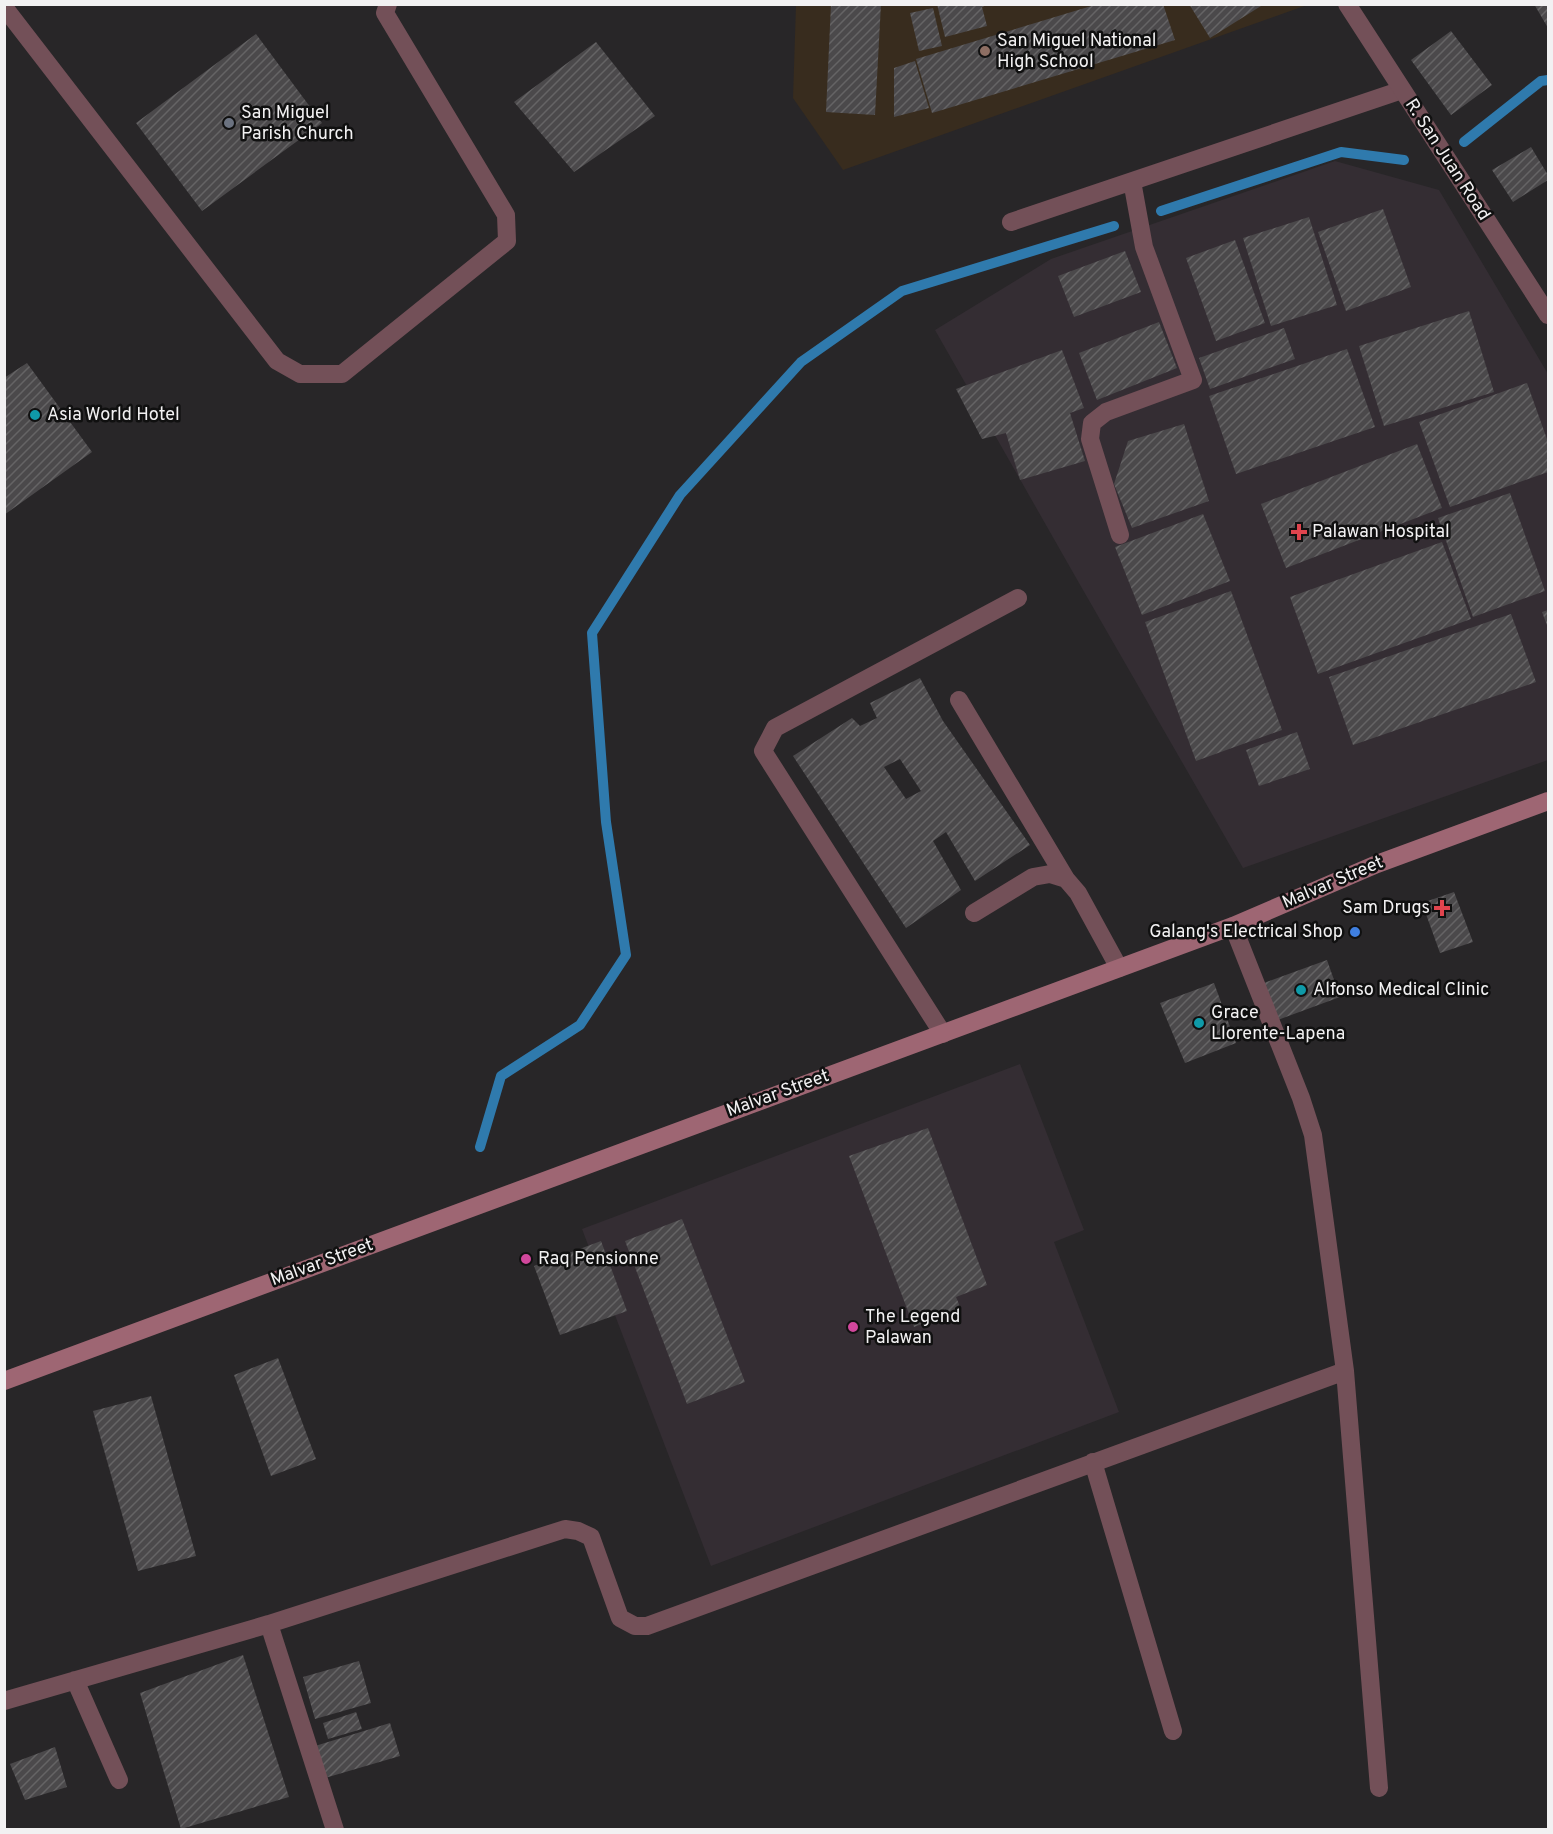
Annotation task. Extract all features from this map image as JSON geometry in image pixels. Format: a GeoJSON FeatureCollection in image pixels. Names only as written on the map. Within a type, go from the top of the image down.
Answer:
{"type":"FeatureCollection","features":[{"type":"Feature","properties":{"kind":"main road","name":"Malvar Street"},"geometry":{"type":"LineString","coordinates":[[4,1381],[1233,926],[1377,864],[1548,801]]}},
{"type":"Feature","properties":{"kind":"street"},"geometry":{"type":"LineString","coordinates":[[4,7],[278,361],[300,374],[342,374],[507,241],[506,215],[385,13],[388,4]]}},
{"type":"Feature","properties":{"kind":"street","name":"R. San Juan Road"},"geometry":{"type":"LineString","coordinates":[[1347,4],[1548,315]]}},
{"type":"Feature","properties":{"kind":"street"},"geometry":{"type":"LineString","coordinates":[[1011,222],[1402,90]]}},
{"type":"Feature","properties":{"kind":"street"},"geometry":{"type":"LineString","coordinates":[[1120,535],[1090,439],[1092,423],[1106,412],[1193,380],[1144,247],[1132,181]]}},
{"type":"Feature","properties":{"kind":"street"},"geometry":{"type":"LineString","coordinates":[[943,1034],[763,751],[775,728],[1018,598]]}},
{"type":"Feature","properties":{"kind":"street"},"geometry":{"type":"LineString","coordinates":[[958,700],[1066,879],[1078,892],[1119,968]]}},
{"type":"Feature","properties":{"kind":"street"},"geometry":{"type":"LineString","coordinates":[[974,913],[1033,877],[1050,874],[1066,879]]}},
{"type":"Feature","properties":{"kind":"street"},"geometry":{"type":"LineString","coordinates":[[1233,926],[1302,1098],[1313,1135],[1345,1371],[1379,1788]]}},
{"type":"Feature","properties":{"kind":"street"},"geometry":{"type":"LineString","coordinates":[[4,1701],[269,1624],[566,1530],[578,1531],[591,1537],[621,1618],[635,1626],[648,1626],[1345,1371]]}},
{"type":"Feature","properties":{"kind":"street"},"geometry":{"type":"LineString","coordinates":[[1093,1462],[1173,1731]]}},
{"type":"Feature","properties":{"kind":"street"},"geometry":{"type":"LineString","coordinates":[[269,1624],[335,1830]]}},
{"type":"Feature","properties":{"kind":"street"},"geometry":{"type":"LineString","coordinates":[[75,1680],[119,1779]]}},
{"type":"Feature","properties":{"kind":"shaded area","name":"San Miguel National High School"},"geometry":{"type":"Polygon","coordinates":[[[796,5],[1307,5],[843,170],[793,98],[796,5]]]}},
{"type":"Feature","properties":{"kind":"shaded area","name":"Palawan Hospital"},"geometry":{"type":"Polygon","coordinates":[[[1335,161],[1439,190],[1548,374],[1548,760],[1243,868],[935,330],[1051,259],[1335,161]]]}},
{"type":"Feature","properties":{"kind":"shaded area","name":"The Legend Palawan"},"geometry":{"type":"Polygon","coordinates":[[[1020,1064],[1084,1230],[1054,1242],[1119,1412],[711,1566],[582,1229],[1020,1064]]]}},
{"type":"Feature","properties":{"kind":"building"},"geometry":{"type":"Polygon","coordinates":[[[831,4],[881,4],[875,115],[826,112],[831,4]]]}},
{"type":"Feature","properties":{"kind":"building"},"geometry":{"type":"Polygon","coordinates":[[[937,4],[989,4],[982,7],[987,26],[945,37],[937,4]]]}},
{"type":"Feature","properties":{"kind":"building"},"geometry":{"type":"Polygon","coordinates":[[[1098,4],[1163,4],[1175,40],[932,113],[916,59],[1098,4]]]}},
{"type":"Feature","properties":{"kind":"building"},"geometry":{"type":"Polygon","coordinates":[[[1189,4],[1260,4],[1261,6],[1210,38],[1189,4]]]}},
{"type":"Feature","properties":{"kind":"building"},"geometry":{"type":"Polygon","coordinates":[[[1534,4],[1548,4],[1548,28],[1534,4]]]}},
{"type":"Feature","properties":{"kind":"building"},"geometry":{"type":"Polygon","coordinates":[[[933,8],[942,46],[919,51],[910,13],[933,8]]]}},
{"type":"Feature","properties":{"kind":"building"},"geometry":{"type":"Polygon","coordinates":[[[1451,31],[1492,85],[1451,115],[1411,60],[1451,31]]]}},
{"type":"Feature","properties":{"kind":"building","name":"San Miguel Parish Church"},"geometry":{"type":"Polygon","coordinates":[[[256,34],[322,123],[202,211],[136,123],[256,34]]]}},
{"type":"Feature","properties":{"kind":"building"},"geometry":{"type":"Polygon","coordinates":[[[596,42],[655,116],[574,172],[514,102],[596,42]]]}},
{"type":"Feature","properties":{"kind":"building"},"geometry":{"type":"Polygon","coordinates":[[[915,61],[929,108],[894,117],[894,68],[915,61]]]}},
{"type":"Feature","properties":{"kind":"building"},"geometry":{"type":"Polygon","coordinates":[[[1531,147],[1548,175],[1548,180],[1513,202],[1492,170],[1531,147]]]}},
{"type":"Feature","properties":{"kind":"building"},"geometry":{"type":"Polygon","coordinates":[[[1383,209],[1411,287],[1346,311],[1318,232],[1383,209]]]}},
{"type":"Feature","properties":{"kind":"building"},"geometry":{"type":"Polygon","coordinates":[[[1309,217],[1337,305],[1271,326],[1243,238],[1309,217]]]}},
{"type":"Feature","properties":{"kind":"building"},"geometry":{"type":"Polygon","coordinates":[[[1235,240],[1265,323],[1216,341],[1186,258],[1235,240]]]}},
{"type":"Feature","properties":{"kind":"building"},"geometry":{"type":"Polygon","coordinates":[[[1125,251],[1141,292],[1074,317],[1058,276],[1125,251]]]}},
{"type":"Feature","properties":{"kind":"building"},"geometry":{"type":"Polygon","coordinates":[[[1469,311],[1494,392],[1384,426],[1359,346],[1469,311]]]}},
{"type":"Feature","properties":{"kind":"building"},"geometry":{"type":"Polygon","coordinates":[[[1159,322],[1177,368],[1097,400],[1079,353],[1159,322]]]}},
{"type":"Feature","properties":{"kind":"building"},"geometry":{"type":"Polygon","coordinates":[[[1284,328],[1295,359],[1210,389],[1199,358],[1284,328]]]}},
{"type":"Feature","properties":{"kind":"building"},"geometry":{"type":"Polygon","coordinates":[[[1347,349],[1375,427],[1236,474],[1209,396],[1347,349]]]}},
{"type":"Feature","properties":{"kind":"building"},"geometry":{"type":"Polygon","coordinates":[[[1062,350],[1084,408],[1070,413],[1085,461],[1020,480],[1006,433],[982,439],[956,389],[1062,350]]]}},
{"type":"Feature","properties":{"kind":"building","name":"Asia World Hotel"},"geometry":{"type":"Polygon","coordinates":[[[27,363],[92,452],[4,515],[4,378],[27,363]]]}},
{"type":"Feature","properties":{"kind":"building"},"geometry":{"type":"Polygon","coordinates":[[[1527,383],[1548,442],[1548,472],[1450,507],[1419,422],[1527,383]]]}},
{"type":"Feature","properties":{"kind":"building"},"geometry":{"type":"Polygon","coordinates":[[[1184,424],[1209,501],[1132,528],[1114,484],[1128,441],[1184,424]]]}},
{"type":"Feature","properties":{"kind":"building"},"geometry":{"type":"Polygon","coordinates":[[[1417,444],[1442,508],[1286,568],[1261,504],[1417,444]]]}},
{"type":"Feature","properties":{"kind":"building"},"geometry":{"type":"Polygon","coordinates":[[[1510,493],[1545,591],[1473,617],[1438,518],[1510,493]]]}},
{"type":"Feature","properties":{"kind":"building"},"geometry":{"type":"Polygon","coordinates":[[[1203,514],[1230,581],[1142,615],[1115,547],[1203,514]]]}},
{"type":"Feature","properties":{"kind":"building"},"geometry":{"type":"Polygon","coordinates":[[[1442,542],[1471,619],[1318,674],[1290,597],[1442,542]]]}},
{"type":"Feature","properties":{"kind":"building"},"geometry":{"type":"Polygon","coordinates":[[[1231,591],[1282,730],[1196,761],[1145,622],[1231,591]]]}},
{"type":"Feature","properties":{"kind":"building"},"geometry":{"type":"Polygon","coordinates":[[[1548,610],[1548,628],[1542,612],[1548,610]]]}},
{"type":"Feature","properties":{"kind":"building"},"geometry":{"type":"Polygon","coordinates":[[[1511,614],[1536,682],[1353,745],[1329,677],[1511,614]]]}},
{"type":"Feature","properties":{"kind":"building"},"geometry":{"type":"Polygon","coordinates":[[[920,678],[943,721],[1030,845],[975,881],[946,832],[933,841],[961,890],[906,928],[793,756],[852,718],[860,726],[877,718],[870,703],[920,678]],[[900,759],[884,767],[906,799],[921,791],[900,759]]]}},
{"type":"Feature","properties":{"kind":"building"},"geometry":{"type":"Polygon","coordinates":[[[1297,732],[1310,769],[1259,786],[1246,750],[1297,732]]]}},
{"type":"Feature","properties":{"kind":"building"},"geometry":{"type":"Polygon","coordinates":[[[1454,892],[1473,942],[1440,953],[1422,903],[1454,892]]]}},
{"type":"Feature","properties":{"kind":"building","name":"Alfonso Medical Clinic"},"geometry":{"type":"Polygon","coordinates":[[[1327,960],[1340,997],[1275,1021],[1261,984],[1327,960]]]}},
{"type":"Feature","properties":{"kind":"building","name":"Grace Llorente-Lapena"},"geometry":{"type":"Polygon","coordinates":[[[1214,983],[1236,1043],[1185,1063],[1160,1003],[1214,983]]]}},
{"type":"Feature","properties":{"kind":"building"},"geometry":{"type":"Polygon","coordinates":[[[928,1128],[987,1285],[956,1297],[961,1309],[914,1327],[849,1156],[928,1128]]]}},
{"type":"Feature","properties":{"kind":"building"},"geometry":{"type":"Polygon","coordinates":[[[682,1219],[745,1382],[687,1404],[625,1241],[682,1219]]]}},
{"type":"Feature","properties":{"kind":"building"},"geometry":{"type":"Polygon","coordinates":[[[601,1241],[627,1311],[560,1335],[534,1266],[601,1241]]]}},
{"type":"Feature","properties":{"kind":"building"},"geometry":{"type":"Polygon","coordinates":[[[278,1358],[316,1459],[271,1476],[234,1375],[278,1358]]]}},
{"type":"Feature","properties":{"kind":"building"},"geometry":{"type":"Polygon","coordinates":[[[151,1396],[196,1556],[138,1571],[93,1411],[151,1396]]]}},
{"type":"Feature","properties":{"kind":"building"},"geometry":{"type":"Polygon","coordinates":[[[243,1655],[289,1797],[181,1829],[140,1693],[243,1655]]]}},
{"type":"Feature","properties":{"kind":"building"},"geometry":{"type":"Polygon","coordinates":[[[359,1661],[371,1703],[315,1719],[303,1677],[359,1661]]]}},
{"type":"Feature","properties":{"kind":"building"},"geometry":{"type":"Polygon","coordinates":[[[356,1712],[362,1729],[328,1739],[323,1723],[356,1712]]]}},
{"type":"Feature","properties":{"kind":"building"},"geometry":{"type":"Polygon","coordinates":[[[390,1723],[400,1756],[325,1778],[315,1746],[390,1723]]]}},
{"type":"Feature","properties":{"kind":"building"},"geometry":{"type":"Polygon","coordinates":[[[55,1747],[67,1787],[25,1800],[10,1764],[55,1747]]]}},
{"type":"Feature","properties":{"kind":"waterway"},"geometry":{"type":"LineString","coordinates":[[1464,142],[1541,81],[1548,80]]}},
{"type":"Feature","properties":{"kind":"waterway"},"geometry":{"type":"LineString","coordinates":[[1161,211],[1341,152],[1404,160]]}},
{"type":"Feature","properties":{"kind":"waterway"},"geometry":{"type":"LineString","coordinates":[[480,1147],[501,1076],[580,1025],[626,955],[606,822],[592,633],[680,495],[801,362],[902,291],[1114,226]]}},
{"type":"Feature","properties":{"kind":"place","name":"San Miguel National High School"},"geometry":{"type":"Point","coordinates":[985,51]}},
{"type":"Feature","properties":{"kind":"place","name":"San Miguel Parish Church"},"geometry":{"type":"Point","coordinates":[229,123]}},
{"type":"Feature","properties":{"kind":"place","name":"Asia World Hotel"},"geometry":{"type":"Point","coordinates":[35,415]}},
{"type":"Feature","properties":{"kind":"place","name":"Palawan Hospital"},"geometry":{"type":"Point","coordinates":[1299,532]}},
{"type":"Feature","properties":{"kind":"place","name":"Sam Drugs"},"geometry":{"type":"Point","coordinates":[1442,908]}},
{"type":"Feature","properties":{"kind":"place","name":"Galang's Electrical Shop"},"geometry":{"type":"Point","coordinates":[1355,932]}},
{"type":"Feature","properties":{"kind":"place","name":"Alfonso Medical Clinic"},"geometry":{"type":"Point","coordinates":[1301,990]}},
{"type":"Feature","properties":{"kind":"place","name":"Grace Llorente-Lapena"},"geometry":{"type":"Point","coordinates":[1199,1023]}},
{"type":"Feature","properties":{"kind":"place","name":"Raq Pensionne"},"geometry":{"type":"Point","coordinates":[526,1259]}},
{"type":"Feature","properties":{"kind":"place","name":"The Legend Palawan"},"geometry":{"type":"Point","coordinates":[853,1327]}}]}
